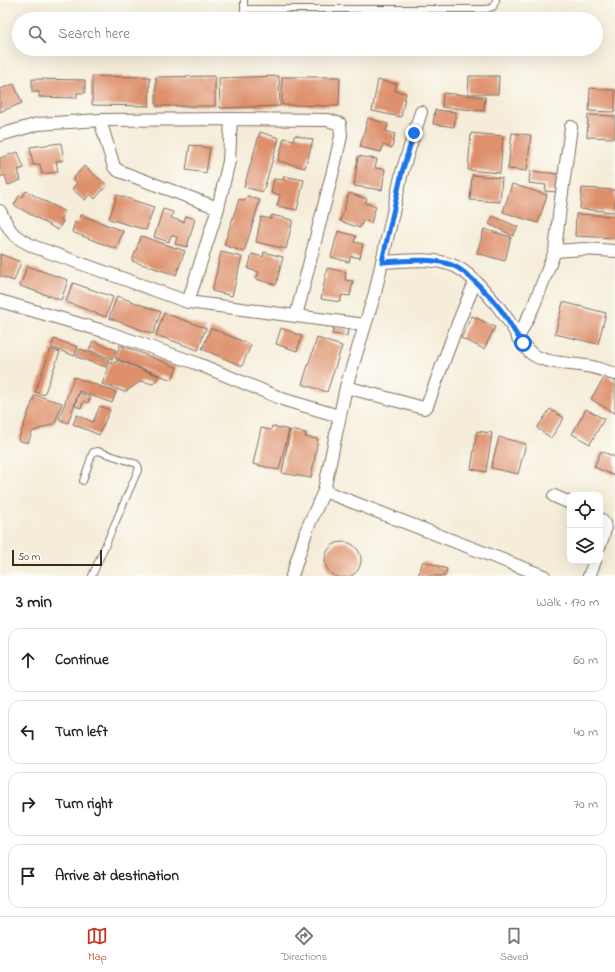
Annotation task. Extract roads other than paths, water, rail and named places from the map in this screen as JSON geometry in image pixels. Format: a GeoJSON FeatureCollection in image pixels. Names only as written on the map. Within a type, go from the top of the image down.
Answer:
{"type":"FeatureCollection","features":[{"type":"Feature","properties":{"kind":"street"},"geometry":{"type":"LineString","coordinates":[[292,576],[308,529],[324,491],[346,387],[375,294],[402,172],[421,112]]}},
{"type":"Feature","properties":{"kind":"street"},"geometry":{"type":"LineString","coordinates":[[188,302],[218,208],[229,161],[231,119]]}},
{"type":"Feature","properties":{"kind":"street"},"geometry":{"type":"LineString","coordinates":[[100,120],[114,167],[119,171],[218,208]]}},
{"type":"Feature","properties":{"kind":"street"},"geometry":{"type":"LineString","coordinates":[[0,135],[38,124],[100,120],[328,120],[340,124],[341,136],[335,163],[296,316]]}},
{"type":"Feature","properties":{"kind":"street"},"geometry":{"type":"LineString","coordinates":[[518,338],[534,305],[555,250],[571,127]]}},
{"type":"Feature","properties":{"kind":"street"},"geometry":{"type":"LineString","coordinates":[[0,212],[7,227],[16,238],[42,249],[188,302],[365,325]]}},
{"type":"Feature","properties":{"kind":"street"},"geometry":{"type":"LineString","coordinates":[[555,250],[584,249],[615,251]]}},
{"type":"Feature","properties":{"kind":"street"},"geometry":{"type":"LineString","coordinates":[[382,262],[417,260],[436,261],[453,265],[475,282],[499,308],[518,338],[532,354],[547,360],[587,366],[615,374]]}},
{"type":"Feature","properties":{"kind":"street"},"geometry":{"type":"LineString","coordinates":[[346,387],[424,408],[427,406],[475,282]]}},
{"type":"Feature","properties":{"kind":"street"},"geometry":{"type":"LineString","coordinates":[[0,301],[106,332],[196,363],[285,400],[339,416]]}},
{"type":"Feature","properties":{"kind":"street"},"geometry":{"type":"LineString","coordinates":[[324,491],[544,576]]}},
{"type":"Feature","properties":{"kind":"street"},"geometry":{"type":"LineString","coordinates":[[554,496],[567,502]]}},
{"type":"Feature","properties":{"kind":"street"},"geometry":{"type":"LineString","coordinates":[[603,521],[605,529],[603,535]]}},
{"type":"Feature","properties":{"kind":"street"},"geometry":{"type":"LineString","coordinates":[[589,576],[593,564]]}},
{"type":"Feature","properties":{"kind":"lane"},"geometry":{"type":"LineString","coordinates":[[244,0],[244,9],[487,9],[493,7],[496,0]]}},
{"type":"Feature","properties":{"kind":"lane"},"geometry":{"type":"LineString","coordinates":[[83,481],[93,452],[98,451],[137,464],[139,468],[92,576]]}}]}
